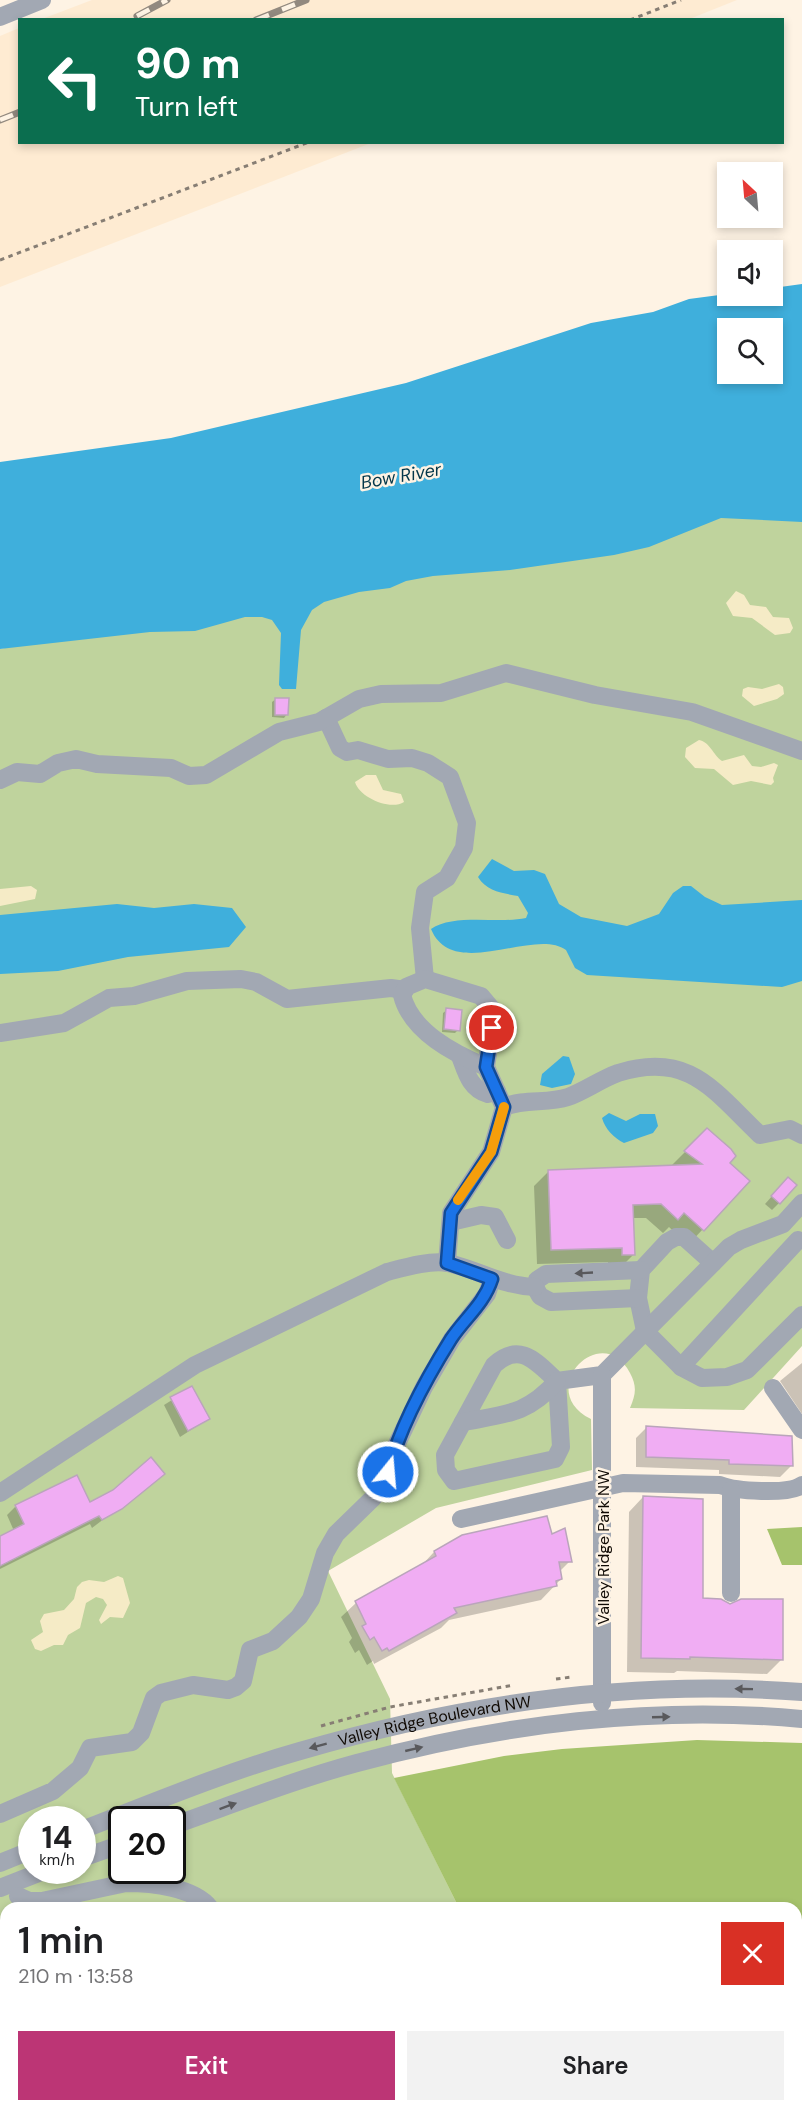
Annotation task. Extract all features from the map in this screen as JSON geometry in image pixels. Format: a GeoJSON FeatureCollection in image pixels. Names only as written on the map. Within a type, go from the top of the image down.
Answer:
{"type":"FeatureCollection","features":[{"type":"Feature","properties":{"kind":"street"},"geometry":{"type":"LineString","coordinates":[[0,16],[42,0]]}},
{"type":"Feature","properties":{"kind":"street"},"geometry":{"type":"LineString","coordinates":[[0,780],[17,772],[40,774],[58,763],[76,759],[98,764],[171,768],[189,776],[206,775],[279,732],[326,718],[359,699],[381,694],[441,693],[506,674],[596,695],[692,712],[802,751]]}},
{"type":"Feature","properties":{"kind":"street"},"geometry":{"type":"LineString","coordinates":[[326,718],[340,748],[347,752],[358,750],[388,759],[412,758],[428,763],[450,777],[461,800],[467,823],[464,848],[447,878],[424,892],[420,928],[425,979]]}},
{"type":"Feature","properties":{"kind":"street"},"geometry":{"type":"LineString","coordinates":[[0,1033],[64,1023],[109,998],[142,995],[188,981],[241,979],[256,982],[287,999],[391,988],[405,990]]}},
{"type":"Feature","properties":{"kind":"street"},"geometry":{"type":"LineString","coordinates":[[447,1263],[451,1213],[491,1152],[504,1107],[486,1067],[492,1028],[491,1008],[481,996],[425,979],[405,990],[402,995],[404,1004],[423,1029],[460,1056],[486,1067]]}},
{"type":"Feature","properties":{"kind":"street"},"geometry":{"type":"LineString","coordinates":[[460,1056],[468,1078],[475,1087],[488,1094],[497,1090]]}},
{"type":"Feature","properties":{"kind":"street"},"geometry":{"type":"LineString","coordinates":[[504,1107],[516,1102],[562,1099],[616,1074],[641,1067],[662,1066],[692,1074],[760,1135],[790,1129],[802,1135]]}},
{"type":"Feature","properties":{"kind":"street"},"geometry":{"type":"LineString","coordinates":[[463,1422],[522,1409],[540,1401],[557,1381],[602,1375],[713,1263],[741,1239],[783,1224],[802,1203]]}},
{"type":"Feature","properties":{"kind":"street"},"geometry":{"type":"LineString","coordinates":[[451,1222],[481,1215],[495,1216],[507,1240]]}},
{"type":"Feature","properties":{"kind":"street"},"geometry":{"type":"LineString","coordinates":[[681,1367],[800,1242],[783,1224]]}},
{"type":"Feature","properties":{"kind":"street"},"geometry":{"type":"LineString","coordinates":[[713,1263],[684,1237],[676,1236],[667,1242],[641,1270],[638,1298],[645,1331],[681,1367],[702,1378],[727,1377],[747,1370],[802,1314]]}},
{"type":"Feature","properties":{"kind":"street"},"geometry":{"type":"LineString","coordinates":[[0,1493],[195,1365],[387,1272],[411,1266],[447,1263],[515,1287],[535,1287]]}},
{"type":"Feature","properties":{"kind":"street"},"geometry":{"type":"LineString","coordinates":[[638,1298],[551,1302],[540,1296],[535,1287],[537,1280],[546,1274],[641,1270]]}},
{"type":"Feature","properties":{"kind":"street"},"geometry":{"type":"LineString","coordinates":[[0,1814],[52,1791],[80,1768],[90,1748],[132,1742],[141,1733],[154,1698],[161,1693],[194,1685],[228,1690],[236,1688],[243,1681],[250,1650],[273,1641],[299,1617],[311,1599],[325,1553],[336,1534],[373,1498],[381,1487],[397,1442],[424,1387],[452,1339],[488,1294],[492,1279]]}},
{"type":"Feature","properties":{"kind":"street"},"geometry":{"type":"LineString","coordinates":[[518,1353],[536,1362],[557,1381],[561,1447],[555,1459],[454,1481],[446,1470],[445,1455],[494,1365],[504,1355],[518,1353]]}},
{"type":"Feature","properties":{"kind":"street","name":"Valley Ridge Park NW"},"geometry":{"type":"LineString","coordinates":[[602,1375],[604,1488],[602,1720]]}},
{"type":"Feature","properties":{"kind":"street"},"geometry":{"type":"LineString","coordinates":[[773,1388],[802,1430]]}},
{"type":"Feature","properties":{"kind":"street"},"geometry":{"type":"LineString","coordinates":[[460,1518],[623,1483],[720,1485],[731,1490],[779,1490],[797,1488],[802,1485]]}},
{"type":"Feature","properties":{"kind":"street"},"geometry":{"type":"LineString","coordinates":[[730,1593],[731,1490]]}},
{"type":"Feature","properties":{"kind":"street","name":"Valley Ridge Boulevard NW"},"geometry":{"type":"LineString","coordinates":[[96,1825],[263,1762],[404,1722],[489,1705],[602,1692],[676,1688],[802,1692]]}},
{"type":"Feature","properties":{"kind":"street","name":"Valley Ridge Boulevard NW"},"geometry":{"type":"LineString","coordinates":[[186,1821],[300,1780],[407,1750],[516,1729],[602,1720],[734,1715],[802,1719]]}},
{"type":"Feature","properties":{"kind":"street"},"geometry":{"type":"LineString","coordinates":[[0,1863],[18,1856]]}},
{"type":"Feature","properties":{"kind":"street"},"geometry":{"type":"LineString","coordinates":[[0,1888],[18,1881]]}},
{"type":"Feature","properties":{"kind":"street"},"geometry":{"type":"LineString","coordinates":[[18,1896],[29,1901],[42,1901],[126,1883],[140,1883],[189,1893],[202,1902]]}},
{"type":"Feature","properties":{"kind":"path"},"geometry":{"type":"LineString","coordinates":[[635,18],[681,0]]}},
{"type":"Feature","properties":{"kind":"path"},"geometry":{"type":"LineString","coordinates":[[0,260],[304,144]]}},
{"type":"Feature","properties":{"kind":"shaded area"},"geometry":{"type":"Polygon","coordinates":[[[92,0],[737,0],[692,18],[45,18],[92,0]]]}},
{"type":"Feature","properties":{"kind":"shaded area"},"geometry":{"type":"Polygon","coordinates":[[[18,28],[18,144],[368,144],[0,287],[0,36],[18,28]]]}},
{"type":"Feature","properties":{"kind":"green space"},"geometry":{"type":"Polygon","coordinates":[[[802,503],[802,1346],[744,1410],[630,1408],[635,1390],[630,1373],[618,1358],[604,1353],[590,1356],[578,1365],[570,1377],[569,1392],[575,1406],[591,1419],[592,1470],[436,1508],[328,1571],[390,1699],[392,1773],[456,1902],[0,1902],[0,649],[439,559],[802,503]]]}},
{"type":"Feature","properties":{"kind":"green space"},"geometry":{"type":"Polygon","coordinates":[[[802,1527],[802,1565],[782,1565],[767,1529],[802,1527]]]}},
{"type":"Feature","properties":{"kind":"green space"},"geometry":{"type":"Polygon","coordinates":[[[697,1740],[802,1743],[802,1902],[456,1902],[394,1778],[504,1756],[562,1749],[697,1740]]]}},
{"type":"Feature","properties":{"kind":"sand"},"geometry":{"type":"Polygon","coordinates":[[[736,591],[744,595],[750,605],[766,607],[773,617],[789,618],[793,628],[790,633],[775,635],[752,618],[733,616],[726,603],[736,591]]]}},
{"type":"Feature","properties":{"kind":"sand"},"geometry":{"type":"Polygon","coordinates":[[[779,684],[783,687],[784,694],[777,699],[754,706],[742,696],[743,689],[748,687],[762,689],[779,684]]]}},
{"type":"Feature","properties":{"kind":"sand"},"geometry":{"type":"Polygon","coordinates":[[[699,740],[706,743],[722,761],[744,755],[752,766],[761,767],[774,763],[778,765],[773,778],[774,782],[771,785],[751,781],[733,785],[714,769],[695,768],[685,757],[686,748],[699,740]]]}},
{"type":"Feature","properties":{"kind":"sand"},"geometry":{"type":"Polygon","coordinates":[[[366,775],[376,775],[383,790],[401,794],[404,802],[383,804],[362,793],[355,782],[366,775]]]}},
{"type":"Feature","properties":{"kind":"sand"},"geometry":{"type":"Polygon","coordinates":[[[31,886],[37,890],[35,899],[0,906],[0,889],[31,886]]]}},
{"type":"Feature","properties":{"kind":"sand"},"geometry":{"type":"Polygon","coordinates":[[[118,1576],[123,1578],[130,1603],[123,1618],[110,1617],[101,1624],[99,1620],[107,1605],[103,1599],[96,1597],[86,1603],[80,1628],[68,1635],[63,1645],[54,1645],[41,1651],[35,1649],[31,1640],[43,1632],[40,1621],[44,1614],[64,1610],[74,1599],[77,1587],[82,1582],[89,1580],[104,1582],[118,1576]]]}},
{"type":"Feature","properties":{"kind":"water","name":"Bow River"},"geometry":{"type":"Polygon","coordinates":[[[802,284],[802,522],[721,518],[649,547],[614,555],[510,570],[433,576],[324,602],[312,610],[301,630],[296,689],[282,689],[279,685],[281,633],[272,620],[262,617],[245,617],[195,631],[150,632],[0,649],[0,462],[171,438],[406,383],[591,323],[653,312],[689,299],[717,295],[717,306],[783,306],[783,287],[802,284]]]}},
{"type":"Feature","properties":{"kind":"water"},"geometry":{"type":"Polygon","coordinates":[[[492,859],[514,871],[534,870],[545,874],[559,904],[581,917],[627,926],[659,914],[673,893],[683,886],[691,886],[705,897],[722,905],[802,900],[802,981],[782,987],[587,975],[575,968],[566,950],[552,945],[534,944],[475,953],[457,951],[442,944],[431,929],[441,924],[464,920],[526,918],[528,913],[518,896],[491,889],[478,877],[492,859]]]}},
{"type":"Feature","properties":{"kind":"water"},"geometry":{"type":"Polygon","coordinates":[[[117,904],[154,908],[194,904],[232,908],[246,927],[229,947],[128,957],[58,971],[0,974],[0,915],[117,904]]]}},
{"type":"Feature","properties":{"kind":"water"},"geometry":{"type":"Polygon","coordinates":[[[563,1056],[569,1057],[575,1074],[571,1084],[552,1088],[540,1085],[542,1074],[563,1056]]]}},
{"type":"Feature","properties":{"kind":"water"},"geometry":{"type":"Polygon","coordinates":[[[609,1113],[626,1121],[640,1114],[655,1114],[658,1126],[653,1133],[624,1143],[613,1136],[605,1126],[602,1118],[609,1113]]]}},
{"type":"Feature","properties":{"kind":"building"},"geometry":{"type":"Polygon","coordinates":[[[275,698],[289,698],[288,715],[275,715],[275,698]]]}},
{"type":"Feature","properties":{"kind":"building"},"geometry":{"type":"Polygon","coordinates":[[[446,1008],[462,1010],[460,1031],[444,1029],[446,1008]]]}},
{"type":"Feature","properties":{"kind":"building"},"geometry":{"type":"Polygon","coordinates":[[[707,1128],[731,1149],[736,1156],[730,1163],[750,1181],[704,1231],[684,1213],[678,1220],[661,1204],[633,1205],[635,1255],[622,1255],[622,1248],[551,1250],[548,1170],[702,1164],[684,1151],[707,1128]]]}},
{"type":"Feature","properties":{"kind":"building"},"geometry":{"type":"Polygon","coordinates":[[[788,1177],[797,1185],[780,1204],[771,1196],[788,1177]]]}},
{"type":"Feature","properties":{"kind":"building"},"geometry":{"type":"Polygon","coordinates":[[[192,1386],[210,1419],[188,1431],[170,1397],[192,1386]]]}},
{"type":"Feature","properties":{"kind":"building"},"geometry":{"type":"Polygon","coordinates":[[[646,1426],[792,1436],[793,1466],[729,1464],[729,1460],[646,1457],[646,1426]]]}},
{"type":"Feature","properties":{"kind":"building"},"geometry":{"type":"Polygon","coordinates":[[[151,1457],[165,1474],[122,1509],[102,1520],[99,1516],[0,1566],[0,1536],[24,1524],[15,1505],[77,1475],[90,1502],[113,1490],[151,1457]]]}},
{"type":"Feature","properties":{"kind":"building"},"geometry":{"type":"Polygon","coordinates":[[[643,1496],[703,1499],[703,1598],[721,1599],[730,1604],[741,1599],[783,1599],[783,1660],[641,1658],[643,1496]]]}},
{"type":"Feature","properties":{"kind":"building"},"geometry":{"type":"Polygon","coordinates":[[[547,1516],[552,1534],[565,1528],[572,1562],[559,1562],[562,1579],[556,1581],[557,1586],[454,1608],[457,1613],[389,1651],[387,1648],[382,1651],[374,1637],[370,1640],[362,1626],[366,1624],[355,1601],[436,1556],[434,1551],[462,1535],[547,1516]]]}},
{"type":"Feature","properties":{"kind":"railway"},"geometry":{"type":"LineString","coordinates":[[137,16],[167,0]]}},
{"type":"Feature","properties":{"kind":"railway"},"geometry":{"type":"LineString","coordinates":[[261,18],[306,0]]}},
{"type":"Feature","properties":{"kind":"railway"},"geometry":{"type":"LineString","coordinates":[[0,120],[18,113]]}},
{"type":"Feature","properties":{"kind":"slow traffic"},"geometry":{"type":"LineString","coordinates":[[458,1200],[491,1152],[498,1135],[504,1107]]}},
{"type":"Feature","properties":{"kind":"route"},"geometry":{"type":"LineString","coordinates":[[388,1472],[404,1426],[424,1387],[452,1339],[488,1294],[492,1279],[447,1263],[451,1213],[491,1152],[498,1135],[504,1107],[486,1067],[492,1028]]}}]}
